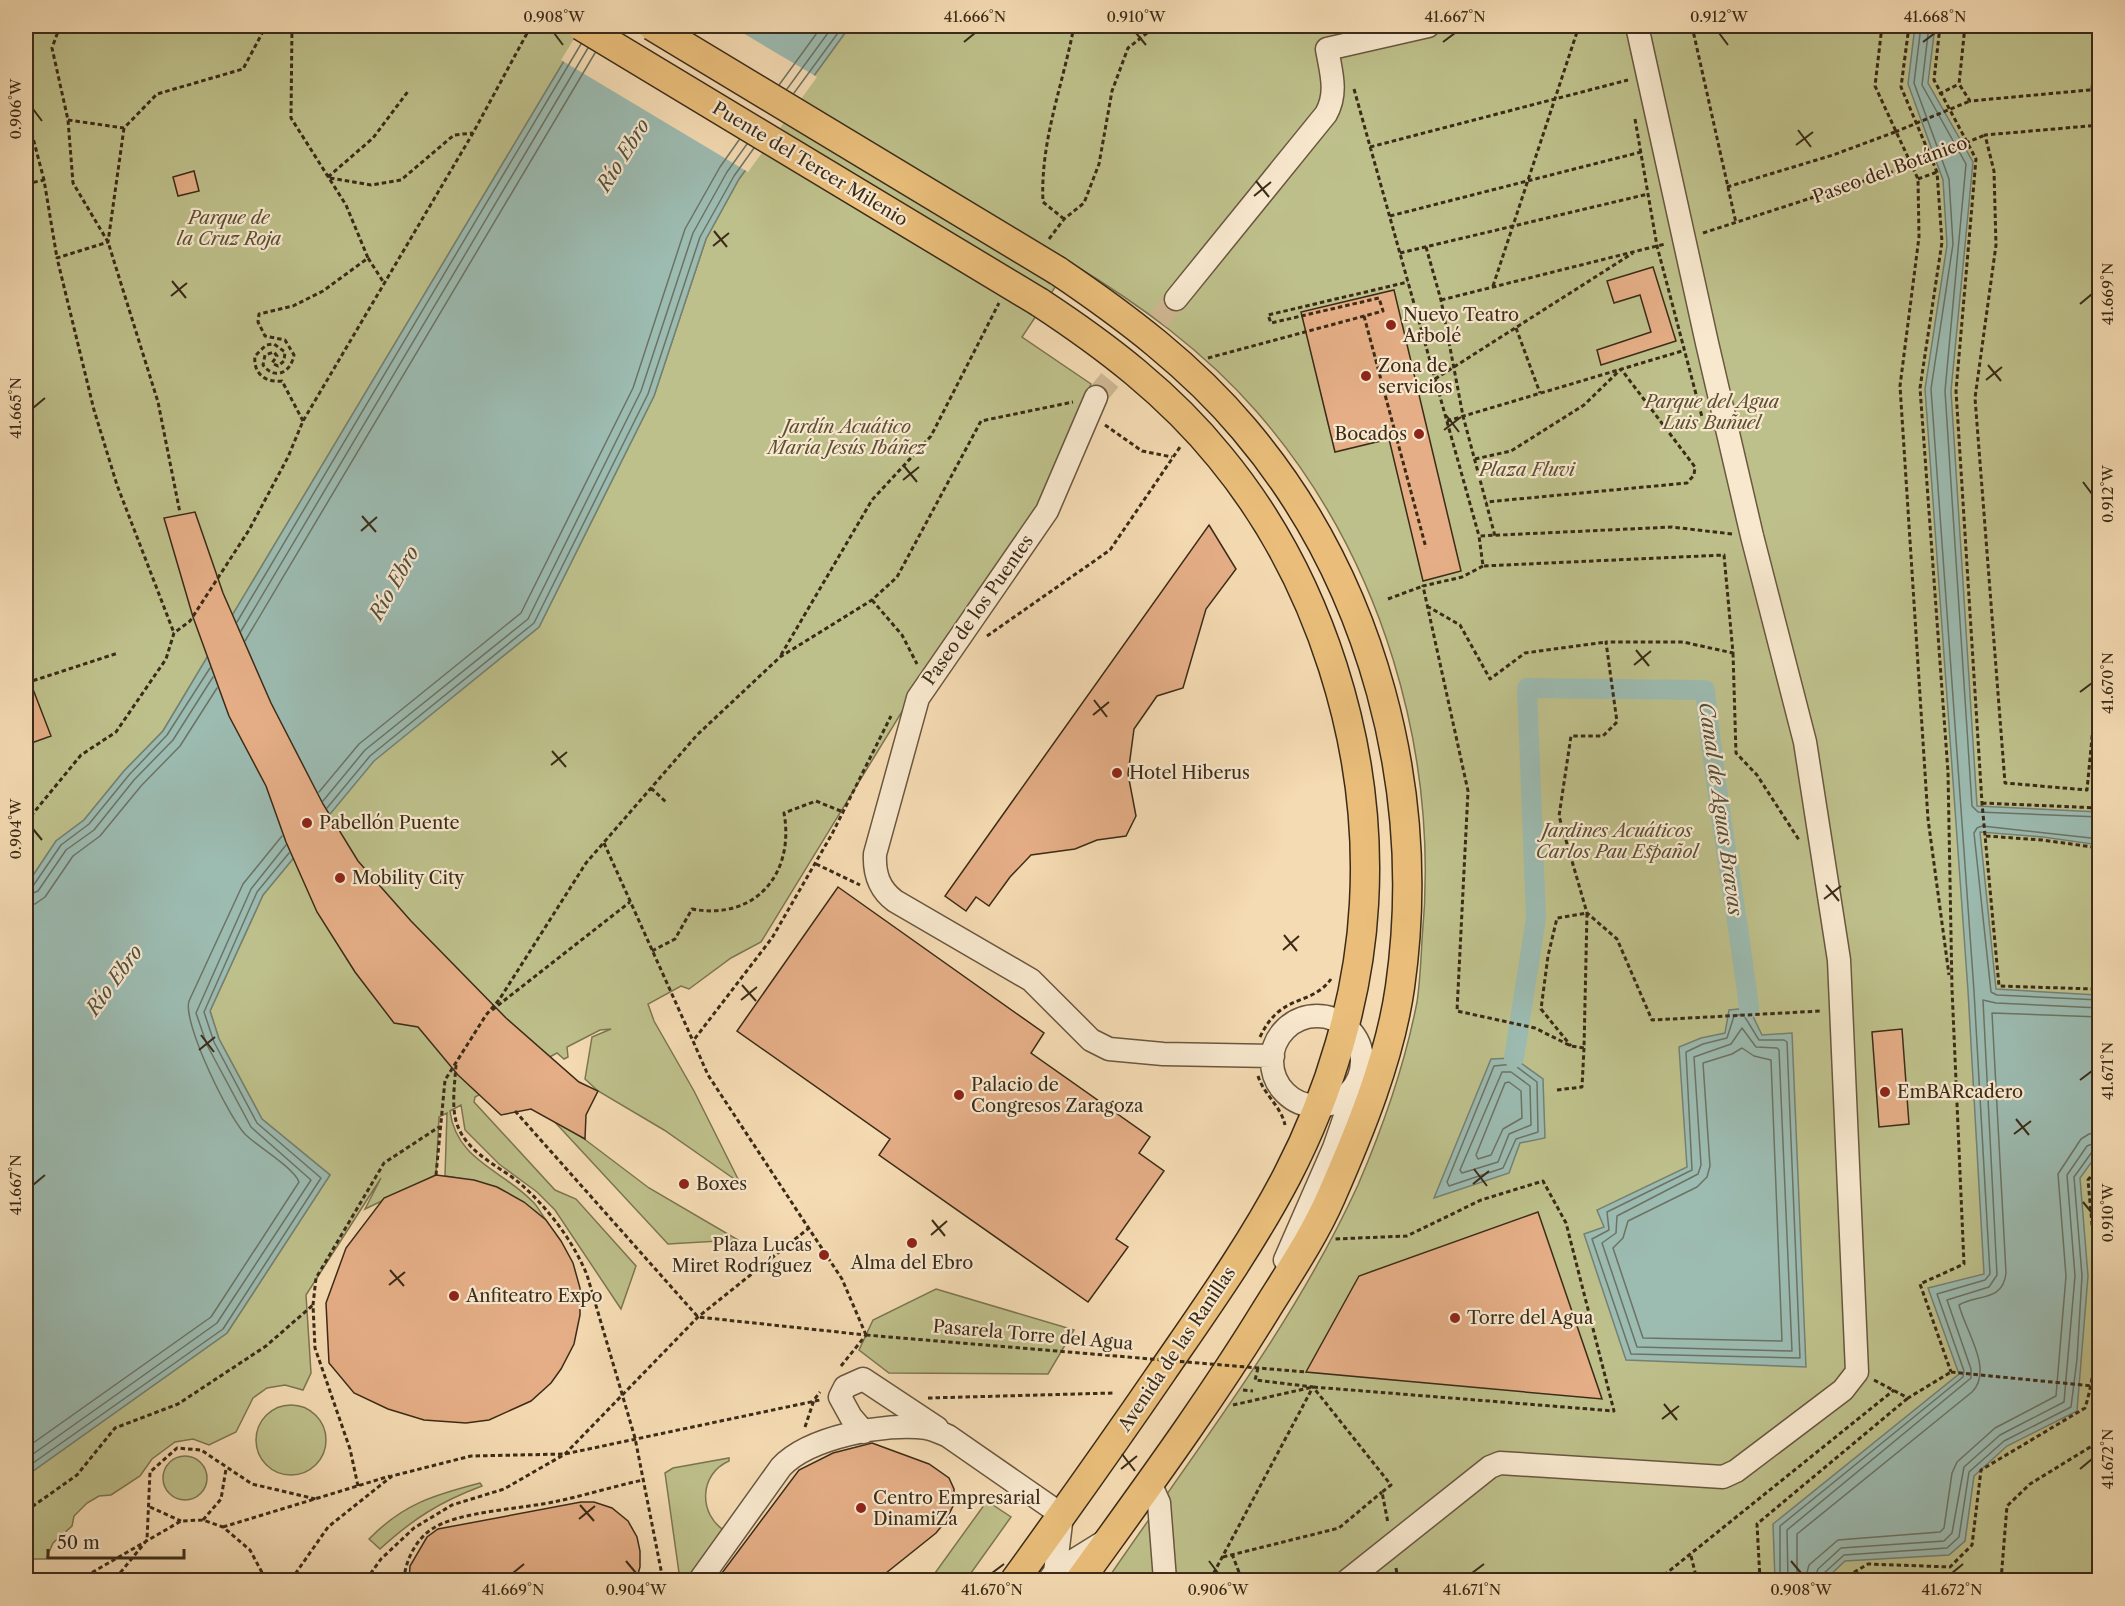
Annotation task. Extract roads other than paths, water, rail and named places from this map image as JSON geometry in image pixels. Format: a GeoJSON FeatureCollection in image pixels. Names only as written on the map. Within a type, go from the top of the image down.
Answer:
{"type":"FeatureCollection","features":[{"type":"Feature","properties":{"kind":"main road","name":"Puente del Tercer Milenio"},"geometry":{"type":"LineString","coordinates":[[581,26],[1039,302]]}},
{"type":"Feature","properties":{"kind":"main road","name":"Puente del Tercer Milenio"},"geometry":{"type":"LineString","coordinates":[[652,26],[1058,271]]}},
{"type":"Feature","properties":{"kind":"main road","name":"Avenida de las Ranillas"},"geometry":{"type":"LineString","coordinates":[[1015,1581],[1202,1316],[1256,1232],[1288,1175],[1349,1092],[1400,990],[1408,909],[1408,859],[1399,770],[1390,724],[1356,615],[1329,556],[1266,455],[1242,426],[1157,342],[1058,271]]}},
{"type":"Feature","properties":{"kind":"main road","name":"Avenida de las Ranillas"},"geometry":{"type":"LineString","coordinates":[[1039,302],[1117,355],[1148,382],[1197,430],[1231,470],[1264,518],[1304,590],[1347,723],[1363,811],[1364,902],[1358,965],[1344,1025],[1349,1092],[1330,1199],[1270,1304],[1211,1398],[1111,1537],[1061,1578]]}},
{"type":"Feature","properties":{"kind":"street"},"geometry":{"type":"LineString","coordinates":[[1176,299],[1318,126],[1330,106],[1332,77],[1327,49],[1428,26]]}},
{"type":"Feature","properties":{"kind":"street"},"geometry":{"type":"LineString","coordinates":[[1348,1581],[1490,1467],[1500,1463],[1723,1477],[1736,1471],[1844,1390],[1857,1372],[1839,960],[1805,742],[1752,536],[1637,26]]}},
{"type":"Feature","properties":{"kind":"street","name":"Paseo de los Puentes"},"geometry":{"type":"LineString","coordinates":[[1091,404],[1047,511],[918,698],[875,854],[875,872],[883,890],[895,901],[1031,980],[1091,1040],[1109,1049],[1153,1054],[1264,1056]]}},
{"type":"Feature","properties":{"kind":"street"},"geometry":{"type":"LineString","coordinates":[[1344,1025],[1316,1016],[1294,1023],[1264,1056],[1284,1091],[1299,1102],[1349,1092]]}},
{"type":"Feature","properties":{"kind":"street","name":"Avenida de las Ranillas"},"geometry":{"type":"LineString","coordinates":[[1344,1025],[1356,1038],[1362,1060],[1349,1092]]}},
{"type":"Feature","properties":{"kind":"street"},"geometry":{"type":"LineString","coordinates":[[864,1432],[841,1400],[840,1394],[845,1387],[863,1379],[895,1398],[1062,1515],[1061,1578]]}},
{"type":"Feature","properties":{"kind":"street"},"geometry":{"type":"LineString","coordinates":[[700,1581],[787,1461],[817,1444],[864,1432],[928,1428],[948,1436]]}},
{"type":"Feature","properties":{"kind":"street"},"geometry":{"type":"LineString","coordinates":[[1150,1483],[1159,1503],[1165,1581]]}},
{"type":"Feature","properties":{"kind":"water","name":"Río Ebro"},"geometry":{"type":"Polygon","coordinates":[[[585,26],[850,26],[739,179],[706,239],[654,396],[539,627],[374,761],[263,895],[210,1011],[219,1039],[262,1119],[330,1175],[227,1333],[26,1476],[26,886],[56,841],[84,820],[124,771],[163,731],[585,26]]]}},
{"type":"Feature","properties":{"kind":"water"},"geometry":{"type":"Polygon","coordinates":[[[1915,26],[1935,26],[1928,83],[1973,162],[1951,391],[1977,806],[2099,812],[2099,845],[2043,837],[1980,832],[1996,989],[2097,995],[2099,971],[2099,1152],[2080,1178],[2088,1276],[2077,1411],[2007,1446],[1974,1476],[1965,1541],[1949,1555],[1845,1561],[1825,1580],[1775,1580],[1773,1524],[1959,1374],[1928,1288],[1984,1274],[1968,991],[1925,389],[1947,245],[1943,180],[1908,84],[1915,26]]]}},
{"type":"Feature","properties":{"kind":"water"},"geometry":{"type":"Polygon","coordinates":[[[1749,1008],[1762,1035],[1792,1033],[1806,1367],[1626,1360],[1584,1234],[1604,1227],[1597,1210],[1687,1167],[1679,1047],[1701,1038],[1725,1033],[1729,1010],[1749,1008]]]}},
{"type":"Feature","properties":{"kind":"water"},"geometry":{"type":"Polygon","coordinates":[[[1514,1058],[1543,1079],[1545,1138],[1520,1143],[1509,1173],[1434,1198],[1491,1059],[1514,1058]]]}},
{"type":"Feature","properties":{"kind":"waterway","name":"Canal de Aguas Bravas"},"geometry":{"type":"LineString","coordinates":[[1514,1058],[1536,918],[1527,688],[1705,690],[1714,770],[1749,1008]]}},
{"type":"Feature","properties":{"kind":"tunnel"},"geometry":{"type":"LineString","coordinates":[[1096,397],[1176,299]]}},
{"type":"Feature","properties":{"kind":"place","name":"Nuevo Teatro Arbolé"},"geometry":{"type":"Point","coordinates":[1391,325]}},
{"type":"Feature","properties":{"kind":"place","name":"Zona de servicios"},"geometry":{"type":"Point","coordinates":[1366,376]}},
{"type":"Feature","properties":{"kind":"place","name":"Bocados"},"geometry":{"type":"Point","coordinates":[1419,434]}},
{"type":"Feature","properties":{"kind":"place","name":"Hotel Hiberus"},"geometry":{"type":"Point","coordinates":[1117,773]}},
{"type":"Feature","properties":{"kind":"place","name":"Pabellón Puente"},"geometry":{"type":"Point","coordinates":[307,823]}},
{"type":"Feature","properties":{"kind":"place","name":"Mobility City"},"geometry":{"type":"Point","coordinates":[340,878]}},
{"type":"Feature","properties":{"kind":"place","name":"EmBARcadero"},"geometry":{"type":"Point","coordinates":[1885,1092]}},
{"type":"Feature","properties":{"kind":"place","name":"Palacio de Congresos Zaragoza"},"geometry":{"type":"Point","coordinates":[959,1095]}},
{"type":"Feature","properties":{"kind":"place","name":"Boxes"},"geometry":{"type":"Point","coordinates":[684,1184]}},
{"type":"Feature","properties":{"kind":"place","name":"Alma del Ebro"},"geometry":{"type":"Point","coordinates":[912,1243]}},
{"type":"Feature","properties":{"kind":"place","name":"Plaza Lucas Miret Rodríguez"},"geometry":{"type":"Point","coordinates":[824,1255]}},
{"type":"Feature","properties":{"kind":"place","name":"Anfiteatro Expo"},"geometry":{"type":"Point","coordinates":[454,1296]}},
{"type":"Feature","properties":{"kind":"place","name":"Torre del Agua"},"geometry":{"type":"Point","coordinates":[1455,1318]}},
{"type":"Feature","properties":{"kind":"place","name":"Centro Empresarial DinamiZa"},"geometry":{"type":"Point","coordinates":[861,1508]}},
{"type":"Feature","properties":{"kind":"park label","name":"Parque de la Cruz Roja"},"geometry":{"type":"Point","coordinates":[229,228]}},
{"type":"Feature","properties":{"kind":"park label","name":"Parque del Agua Luis Buñuel"},"geometry":{"type":"Point","coordinates":[1712,412]}},
{"type":"Feature","properties":{"kind":"park label","name":"Jardín Acuático María Jesús Ibáñez"},"geometry":{"type":"Point","coordinates":[847,437]}},
{"type":"Feature","properties":{"kind":"park label","name":"Plaza Fluvi"},"geometry":{"type":"Point","coordinates":[1527,470]}},
{"type":"Feature","properties":{"kind":"park label","name":"Jardines Acuáticos Carlos Pau Español"},"geometry":{"type":"Point","coordinates":[1617,841]}}]}
